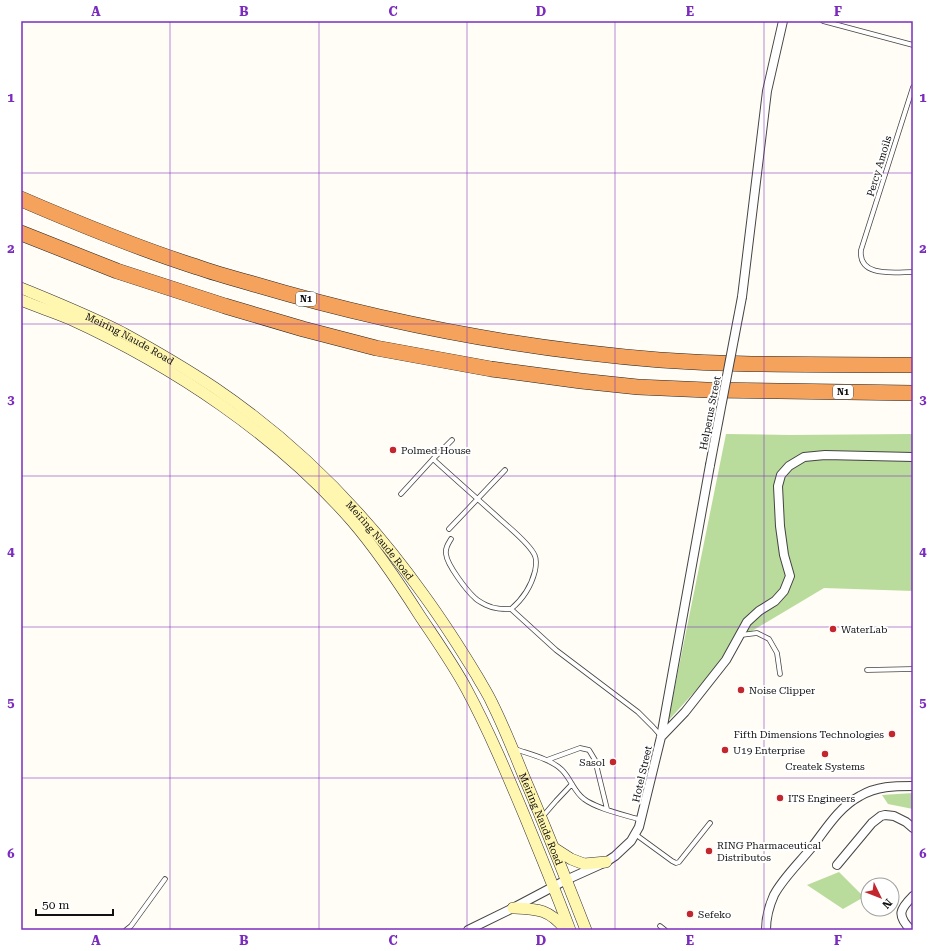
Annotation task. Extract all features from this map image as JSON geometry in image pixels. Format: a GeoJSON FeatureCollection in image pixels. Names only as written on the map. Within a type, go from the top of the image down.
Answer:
{"type":"FeatureCollection","features":[{"type":"Feature","properties":{"kind":"highway","name":"N1"},"geometry":{"type":"LineString","coordinates":[[21,199],[128,243],[197,268],[305,299],[422,327],[522,345],[659,360],[712,363],[913,365]]}},
{"type":"Feature","properties":{"kind":"highway","name":"N1"},"geometry":{"type":"LineString","coordinates":[[21,233],[117,271],[303,329],[376,348],[491,369],[638,387],[706,390],[913,393]]}},
{"type":"Feature","properties":{"kind":"street","name":"Helperus Street"},"geometry":{"type":"LineString","coordinates":[[661,737],[742,297],[767,91],[783,21]]}},
{"type":"Feature","properties":{"kind":"street","name":"Meiring Naude Road"},"geometry":{"type":"LineString","coordinates":[[21,288],[83,314],[121,333],[166,357],[215,388],[297,452],[334,488],[371,528],[404,568],[437,613],[461,649],[492,702],[542,818],[586,930]]}},
{"type":"Feature","properties":{"kind":"street","name":"Meiring Naude Road"},"geometry":{"type":"LineString","coordinates":[[21,300],[69,319],[117,343],[164,368],[205,394],[248,425],[284,454],[327,494],[352,521],[390,570],[448,656],[467,690],[504,767],[554,887],[570,930]]}},
{"type":"Feature","properties":{"kind":"street","name":"Hotel Street"},"geometry":{"type":"LineString","coordinates":[[468,930],[566,880],[606,862],[631,841],[639,827],[661,737],[684,712],[726,660],[747,622],[759,611],[775,601],[784,591],[790,576],[784,555],[780,526],[778,486],[781,475],[789,466],[804,457],[825,455],[913,457]]}},
{"type":"Feature","properties":{"kind":"street"},"geometry":{"type":"LineString","coordinates":[[766,930],[768,913],[776,891],[843,809],[858,797],[876,788],[913,786]]}},
{"type":"Feature","properties":{"kind":"street"},"geometry":{"type":"LineString","coordinates":[[837,865],[872,823],[881,816],[889,814],[906,822],[913,828]]}},
{"type":"Feature","properties":{"kind":"street"},"geometry":{"type":"LineString","coordinates":[[554,848],[580,863],[592,864],[606,862]]}},
{"type":"Feature","properties":{"kind":"street"},"geometry":{"type":"LineString","coordinates":[[911,930],[903,921],[901,913],[902,908],[913,896]]}},
{"type":"Feature","properties":{"kind":"street"},"geometry":{"type":"LineString","coordinates":[[513,908],[535,909],[544,912],[555,918],[566,930]]}},
{"type":"Feature","properties":{"kind":"lane"},"geometry":{"type":"LineString","coordinates":[[823,21],[913,45]]}},
{"type":"Feature","properties":{"kind":"lane","name":"Percy Amoils"},"geometry":{"type":"LineString","coordinates":[[913,87],[861,255],[864,264],[871,270],[883,272],[913,272]]}},
{"type":"Feature","properties":{"kind":"lane"},"geometry":{"type":"LineString","coordinates":[[401,494],[452,440]]}},
{"type":"Feature","properties":{"kind":"lane"},"geometry":{"type":"LineString","coordinates":[[433,459],[531,548],[535,555],[536,565],[531,583],[519,603],[511,609],[500,609],[481,603],[471,594],[450,566],[446,557],[446,548],[451,539]]}},
{"type":"Feature","properties":{"kind":"lane"},"geometry":{"type":"LineString","coordinates":[[449,529],[505,470]]}},
{"type":"Feature","properties":{"kind":"lane"},"geometry":{"type":"LineString","coordinates":[[511,609],[556,650],[638,712],[661,737]]}},
{"type":"Feature","properties":{"kind":"lane"},"geometry":{"type":"LineString","coordinates":[[738,636],[757,633],[769,639],[777,653],[780,674]]}},
{"type":"Feature","properties":{"kind":"lane"},"geometry":{"type":"LineString","coordinates":[[867,670],[913,669]]}},
{"type":"Feature","properties":{"kind":"lane"},"geometry":{"type":"LineString","coordinates":[[512,748],[547,760],[561,768],[579,795],[585,800],[597,806],[641,820]]}},
{"type":"Feature","properties":{"kind":"lane"},"geometry":{"type":"LineString","coordinates":[[547,760],[580,748],[589,750],[595,760],[607,809]]}},
{"type":"Feature","properties":{"kind":"lane"},"geometry":{"type":"LineString","coordinates":[[542,818],[572,784]]}},
{"type":"Feature","properties":{"kind":"lane"},"geometry":{"type":"LineString","coordinates":[[635,834],[672,862],[676,863],[679,862],[710,823]]}},
{"type":"Feature","properties":{"kind":"lane"},"geometry":{"type":"LineString","coordinates":[[126,930],[131,926],[165,879]]}},
{"type":"Feature","properties":{"kind":"lane"},"geometry":{"type":"LineString","coordinates":[[660,926],[665,930]]}},
{"type":"Feature","properties":{"kind":"green space"},"geometry":{"type":"Polygon","coordinates":[[[726,434],[913,434],[913,591],[824,588],[747,634],[668,721],[726,434]]]}},
{"type":"Feature","properties":{"kind":"green space"},"geometry":{"type":"Polygon","coordinates":[[[913,793],[913,809],[888,804],[882,795],[913,793]]]}},
{"type":"Feature","properties":{"kind":"green space"},"geometry":{"type":"Polygon","coordinates":[[[839,872],[860,893],[860,899],[843,909],[807,885],[839,872]]]}},
{"type":"Feature","properties":{"kind":"place","name":"Polmed House"},"geometry":{"type":"Point","coordinates":[393,450]}},
{"type":"Feature","properties":{"kind":"place","name":"WaterLab"},"geometry":{"type":"Point","coordinates":[833,629]}},
{"type":"Feature","properties":{"kind":"place","name":"Noise Clipper"},"geometry":{"type":"Point","coordinates":[741,690]}},
{"type":"Feature","properties":{"kind":"place","name":"Fifth Dimensions Technologies"},"geometry":{"type":"Point","coordinates":[892,734]}},
{"type":"Feature","properties":{"kind":"place","name":"U19 Enterprise"},"geometry":{"type":"Point","coordinates":[725,750]}},
{"type":"Feature","properties":{"kind":"place","name":"Createk Systems"},"geometry":{"type":"Point","coordinates":[825,754]}},
{"type":"Feature","properties":{"kind":"place","name":"Sasol"},"geometry":{"type":"Point","coordinates":[613,762]}},
{"type":"Feature","properties":{"kind":"place","name":"ITS Engineers"},"geometry":{"type":"Point","coordinates":[780,798]}},
{"type":"Feature","properties":{"kind":"place","name":"RING Pharmaceutical Distributos"},"geometry":{"type":"Point","coordinates":[709,851]}},
{"type":"Feature","properties":{"kind":"place","name":"Sefeko"},"geometry":{"type":"Point","coordinates":[690,914]}}]}
